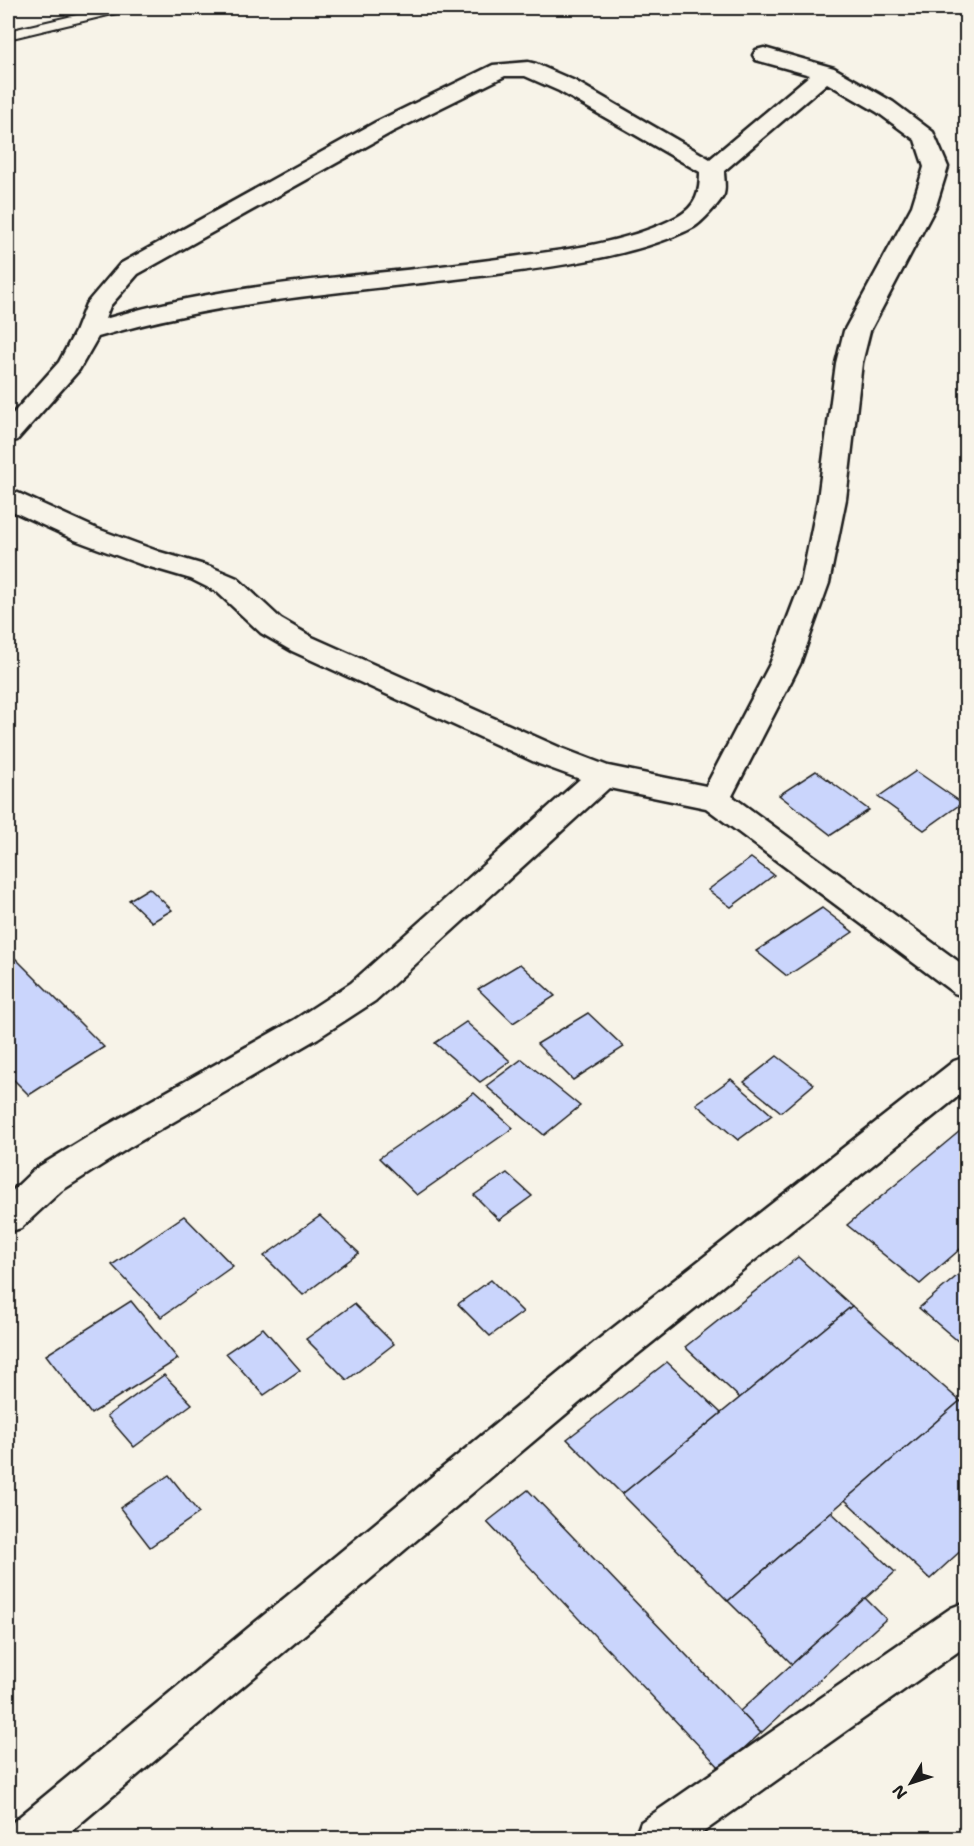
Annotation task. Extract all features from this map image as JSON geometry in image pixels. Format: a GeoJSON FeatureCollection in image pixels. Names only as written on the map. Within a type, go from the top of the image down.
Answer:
{"type":"FeatureCollection","features":[{"type":"Feature","properties":{"kind":"street"},"geometry":{"type":"LineString","coordinates":[[715,799],[785,664],[815,583],[831,499],[849,363],[857,331],[924,206],[936,167],[925,137],[885,107],[826,73],[764,55]]}},
{"type":"Feature","properties":{"kind":"street"},"geometry":{"type":"LineString","coordinates":[[8,434],[70,365],[88,332],[98,304],[129,269],[384,128],[501,70],[528,69],[567,86],[711,169]]}},
{"type":"Feature","properties":{"kind":"street"},"geometry":{"type":"LineString","coordinates":[[711,169],[826,73]]}},
{"type":"Feature","properties":{"kind":"street"},"geometry":{"type":"LineString","coordinates":[[88,332],[123,320],[235,298],[542,261],[611,246],[686,222],[712,194],[711,169]]}},
{"type":"Feature","properties":{"kind":"street"},"geometry":{"type":"LineString","coordinates":[[8,499],[85,534],[150,558],[201,573],[227,585],[271,626],[302,644],[550,756],[603,776],[715,799],[966,984]]}},
{"type":"Feature","properties":{"kind":"street"},"geometry":{"type":"LineString","coordinates":[[8,1217],[48,1180],[117,1137],[306,1029],[363,992],[603,776]]}},
{"type":"Feature","properties":{"kind":"street"},"geometry":{"type":"LineString","coordinates":[[29,1839],[609,1354],[966,1071]]}},
{"type":"Feature","properties":{"kind":"street"},"geometry":{"type":"LineString","coordinates":[[657,1839],[966,1622]]}},
{"type":"Feature","properties":{"kind":"lane"},"geometry":{"type":"LineString","coordinates":[[8,35],[121,8]]}},
{"type":"Feature","properties":{"kind":"building"},"geometry":{"type":"Polygon","coordinates":[[[816,771],[869,810],[831,835],[779,795],[816,771]]]}},
{"type":"Feature","properties":{"kind":"building"},"geometry":{"type":"Polygon","coordinates":[[[916,771],[962,803],[924,830],[878,797],[916,771]]]}},
{"type":"Feature","properties":{"kind":"building"},"geometry":{"type":"Polygon","coordinates":[[[751,858],[774,875],[731,907],[708,890],[751,858]]]}},
{"type":"Feature","properties":{"kind":"building"},"geometry":{"type":"Polygon","coordinates":[[[149,888],[172,910],[152,922],[129,900],[149,888]]]}},
{"type":"Feature","properties":{"kind":"building"},"geometry":{"type":"Polygon","coordinates":[[[822,908],[853,932],[787,976],[756,951],[822,908]]]}},
{"type":"Feature","properties":{"kind":"building"},"geometry":{"type":"Polygon","coordinates":[[[15,958],[104,1047],[29,1095],[13,1079],[8,1083],[8,963],[15,958]]]}},
{"type":"Feature","properties":{"kind":"building"},"geometry":{"type":"Polygon","coordinates":[[[520,964],[555,996],[513,1023],[478,989],[520,964]]]}},
{"type":"Feature","properties":{"kind":"building"},"geometry":{"type":"Polygon","coordinates":[[[588,1013],[624,1047],[573,1080],[537,1044],[588,1013]]]}},
{"type":"Feature","properties":{"kind":"building"},"geometry":{"type":"Polygon","coordinates":[[[466,1022],[510,1061],[480,1082],[435,1043],[466,1022]]]}},
{"type":"Feature","properties":{"kind":"building"},"geometry":{"type":"Polygon","coordinates":[[[777,1056],[814,1084],[781,1112],[744,1082],[777,1056]]]}},
{"type":"Feature","properties":{"kind":"building"},"geometry":{"type":"Polygon","coordinates":[[[522,1059],[580,1106],[544,1135],[486,1086],[522,1059]]]}},
{"type":"Feature","properties":{"kind":"building"},"geometry":{"type":"Polygon","coordinates":[[[731,1079],[772,1115],[738,1140],[696,1104],[731,1079]]]}},
{"type":"Feature","properties":{"kind":"building"},"geometry":{"type":"Polygon","coordinates":[[[474,1093],[513,1128],[417,1195],[379,1158],[474,1093]]]}},
{"type":"Feature","properties":{"kind":"building"},"geometry":{"type":"Polygon","coordinates":[[[966,1126],[966,1244],[920,1284],[847,1225],[966,1126]]]}},
{"type":"Feature","properties":{"kind":"building"},"geometry":{"type":"Polygon","coordinates":[[[507,1173],[532,1196],[499,1220],[474,1195],[507,1173]]]}},
{"type":"Feature","properties":{"kind":"building"},"geometry":{"type":"Polygon","coordinates":[[[184,1216],[233,1266],[161,1317],[112,1265],[184,1216]]]}},
{"type":"Feature","properties":{"kind":"building"},"geometry":{"type":"Polygon","coordinates":[[[320,1216],[359,1253],[303,1295],[264,1256],[320,1216]]]}},
{"type":"Feature","properties":{"kind":"building"},"geometry":{"type":"Polygon","coordinates":[[[798,1257],[852,1306],[740,1398],[685,1347],[798,1257]]]}},
{"type":"Feature","properties":{"kind":"building"},"geometry":{"type":"Polygon","coordinates":[[[964,1270],[966,1272],[966,1336],[959,1342],[919,1308],[964,1270]]]}},
{"type":"Feature","properties":{"kind":"building"},"geometry":{"type":"Polygon","coordinates":[[[491,1280],[523,1312],[490,1336],[458,1304],[491,1280]]]}},
{"type":"Feature","properties":{"kind":"building"},"geometry":{"type":"Polygon","coordinates":[[[131,1301],[178,1359],[91,1414],[46,1355],[131,1301]]]}},
{"type":"Feature","properties":{"kind":"building"},"geometry":{"type":"Polygon","coordinates":[[[354,1304],[394,1344],[347,1380],[306,1339],[354,1304]]]}},
{"type":"Feature","properties":{"kind":"building"},"geometry":{"type":"Polygon","coordinates":[[[852,1306],[960,1401],[728,1601],[622,1494],[852,1306]]]}},
{"type":"Feature","properties":{"kind":"building"},"geometry":{"type":"Polygon","coordinates":[[[263,1328],[300,1370],[264,1395],[226,1353],[263,1328]]]}},
{"type":"Feature","properties":{"kind":"building"},"geometry":{"type":"Polygon","coordinates":[[[667,1362],[721,1413],[622,1494],[567,1439],[667,1362]]]}},
{"type":"Feature","properties":{"kind":"building"},"geometry":{"type":"Polygon","coordinates":[[[164,1375],[192,1404],[134,1447],[107,1416],[164,1375]]]}},
{"type":"Feature","properties":{"kind":"building"},"geometry":{"type":"Polygon","coordinates":[[[960,1401],[966,1406],[966,1546],[930,1579],[845,1500],[960,1401]]]}},
{"type":"Feature","properties":{"kind":"building"},"geometry":{"type":"Polygon","coordinates":[[[169,1475],[199,1513],[150,1547],[120,1508],[169,1475]]]}},
{"type":"Feature","properties":{"kind":"building"},"geometry":{"type":"Polygon","coordinates":[[[528,1490],[761,1733],[721,1769],[487,1522],[528,1490]]]}},
{"type":"Feature","properties":{"kind":"building"},"geometry":{"type":"Polygon","coordinates":[[[831,1512],[895,1572],[792,1664],[728,1601],[831,1512]]]}},
{"type":"Feature","properties":{"kind":"building"},"geometry":{"type":"Polygon","coordinates":[[[865,1598],[886,1619],[761,1733],[740,1711],[865,1598]]]}}]}
